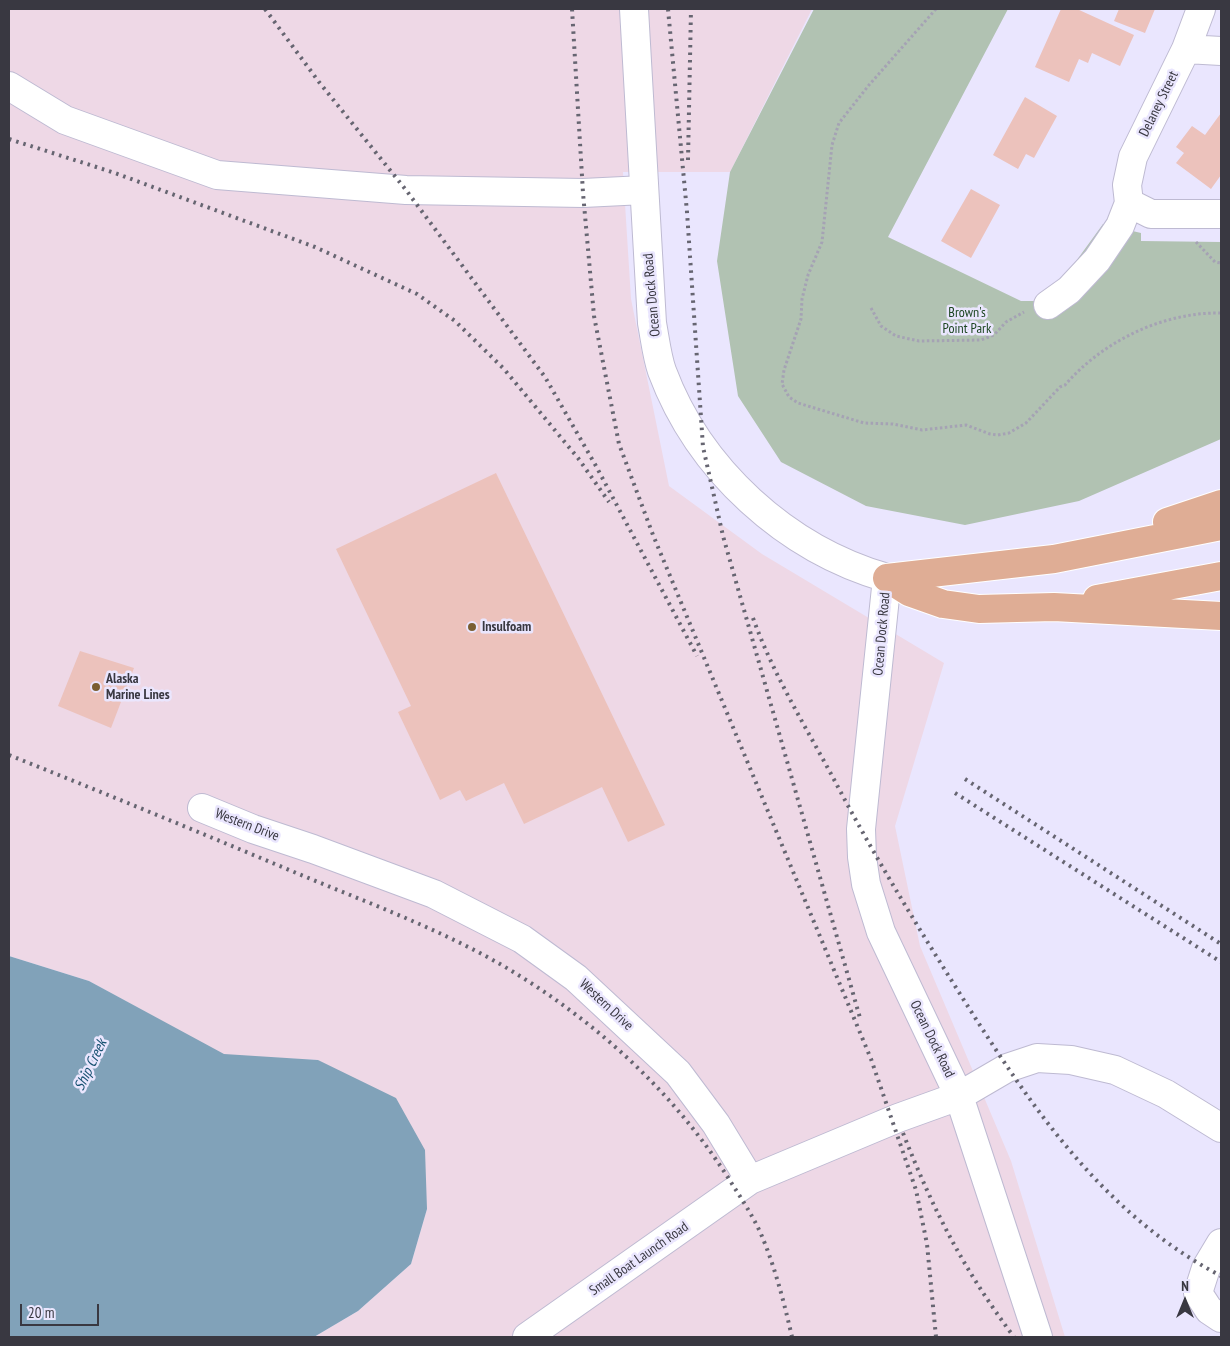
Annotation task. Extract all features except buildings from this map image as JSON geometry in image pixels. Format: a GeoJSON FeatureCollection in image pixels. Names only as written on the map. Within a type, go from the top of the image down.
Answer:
{"type":"FeatureCollection","features":[{"type":"Feature","properties":{"kind":"main road"},"geometry":{"type":"LineString","coordinates":[[1054,559],[1221,504]]}},
{"type":"Feature","properties":{"kind":"main road"},"geometry":{"type":"LineString","coordinates":[[887,578],[1054,559],[1221,526]]}},
{"type":"Feature","properties":{"kind":"main road"},"geometry":{"type":"LineString","coordinates":[[1054,607],[1221,576]]}},
{"type":"Feature","properties":{"kind":"main road"},"geometry":{"type":"LineString","coordinates":[[887,578],[910,592],[943,604],[979,609],[1054,607],[1221,616]]}},
{"type":"Feature","properties":{"kind":"street","name":"Ocean Dock Road"},"geometry":{"type":"LineString","coordinates":[[634,9],[652,323],[662,370],[689,427],[725,477],[765,513],[799,538],[839,560],[887,578],[860,829],[866,884],[880,932],[959,1096],[1038,1337]]}},
{"type":"Feature","properties":{"kind":"street","name":"Delaney Street"},"geometry":{"type":"LineString","coordinates":[[1129,202],[1127,185],[1133,157],[1186,49],[1202,9]]}},
{"type":"Feature","properties":{"kind":"street"},"geometry":{"type":"LineString","coordinates":[[1186,49],[1221,51]]}},
{"type":"Feature","properties":{"kind":"street"},"geometry":{"type":"LineString","coordinates":[[9,86],[65,120],[216,175],[406,190],[583,193],[644,190]]}},
{"type":"Feature","properties":{"kind":"street"},"geometry":{"type":"LineString","coordinates":[[1048,305],[1069,290],[1096,260],[1120,226],[1129,202],[1151,214],[1221,214]]}},
{"type":"Feature","properties":{"kind":"street","name":"Western Drive"},"geometry":{"type":"LineString","coordinates":[[202,808],[252,829],[313,849],[434,894],[522,939],[576,978],[678,1073],[716,1124],[750,1180]]}},
{"type":"Feature","properties":{"kind":"street"},"geometry":{"type":"LineString","coordinates":[[750,1180],[892,1120],[959,1096],[1006,1068],[1037,1058],[1071,1060],[1124,1074],[1166,1094],[1221,1128]]}},
{"type":"Feature","properties":{"kind":"street","name":"Small Boat Launch Road"},"geometry":{"type":"LineString","coordinates":[[527,1337],[750,1180]]}},
{"type":"Feature","properties":{"kind":"street"},"geometry":{"type":"LineString","coordinates":[[1221,1243],[1206,1268],[1198,1293],[1209,1310],[1221,1318]]}},
{"type":"Feature","properties":{"kind":"path"},"geometry":{"type":"LineString","coordinates":[[936,9],[869,85],[839,123],[831,154],[822,242],[808,275],[802,299],[801,319],[784,370],[782,384],[789,397],[798,402],[864,423],[893,424],[922,430],[966,425],[990,434],[1009,433],[1026,423],[1060,387],[1065,385],[1115,342],[1180,316],[1221,313]]}},
{"type":"Feature","properties":{"kind":"path"},"geometry":{"type":"LineString","coordinates":[[871,308],[881,326],[896,336],[919,341],[981,340],[994,334],[1006,322],[1025,312],[1048,305]]}},
{"type":"Feature","properties":{"kind":"shaded area"},"geometry":{"type":"Polygon","coordinates":[[[9,9],[812,9],[730,172],[623,172],[631,299],[669,486],[762,554],[944,663],[895,826],[920,946],[1011,1161],[1065,1337],[314,1337],[358,1311],[411,1264],[427,1209],[318,1060],[224,1055],[89,981],[9,956],[9,9]]]}},
{"type":"Feature","properties":{"kind":"green space","name":"Brown's Point Park"},"geometry":{"type":"Polygon","coordinates":[[[814,9],[1008,9],[888,237],[1021,301],[1035,301],[1058,286],[1103,224],[1141,233],[1141,241],[1221,242],[1221,439],[1079,501],[965,525],[866,506],[781,462],[738,396],[717,261],[730,172],[814,9]]]}},
{"type":"Feature","properties":{"kind":"water","name":"Ship Creek"},"geometry":{"type":"Polygon","coordinates":[[[9,956],[89,981],[224,1054],[318,1060],[396,1098],[425,1150],[427,1209],[411,1264],[358,1311],[314,1337],[9,1337],[9,956]]]}},
{"type":"Feature","properties":{"kind":"railway"},"geometry":{"type":"LineString","coordinates":[[265,9],[319,82],[406,190],[545,377],[596,466],[697,656]]}},
{"type":"Feature","properties":{"kind":"railway"},"geometry":{"type":"LineString","coordinates":[[572,9],[583,193],[594,316],[619,444],[653,535],[871,1059],[916,1190],[927,1244],[936,1337]]}},
{"type":"Feature","properties":{"kind":"railway"},"geometry":{"type":"LineString","coordinates":[[668,9],[687,212],[703,447],[723,536],[860,1018]]}},
{"type":"Feature","properties":{"kind":"railway"},"geometry":{"type":"LineString","coordinates":[[688,160],[691,9]]}},
{"type":"Feature","properties":{"kind":"railway"},"geometry":{"type":"LineString","coordinates":[[9,139],[115,173],[315,247],[417,294],[455,321],[504,369],[578,458],[609,502]]}},
{"type":"Feature","properties":{"kind":"railway"},"geometry":{"type":"LineString","coordinates":[[753,618],[781,683],[880,863],[982,1029],[1038,1111],[1102,1186],[1138,1219],[1177,1250],[1221,1276]]}},
{"type":"Feature","properties":{"kind":"railway"},"geometry":{"type":"LineString","coordinates":[[9,755],[424,926],[500,964],[566,1007],[597,1031],[654,1084],[705,1144],[727,1176],[761,1234],[779,1285],[792,1337]]}},
{"type":"Feature","properties":{"kind":"railway"},"geometry":{"type":"LineString","coordinates":[[965,779],[1221,944]]}},
{"type":"Feature","properties":{"kind":"railway"},"geometry":{"type":"LineString","coordinates":[[955,793],[1221,962]]}},
{"type":"Feature","properties":{"kind":"railway"},"geometry":{"type":"LineString","coordinates":[[903,1133],[926,1189],[951,1240],[980,1288],[1014,1337]]}},
{"type":"Feature","properties":{"kind":"place","name":"Insulfoam"},"geometry":{"type":"Point","coordinates":[472,627]}},
{"type":"Feature","properties":{"kind":"place","name":"Alaska Marine Lines"},"geometry":{"type":"Point","coordinates":[96,687]}}]}
